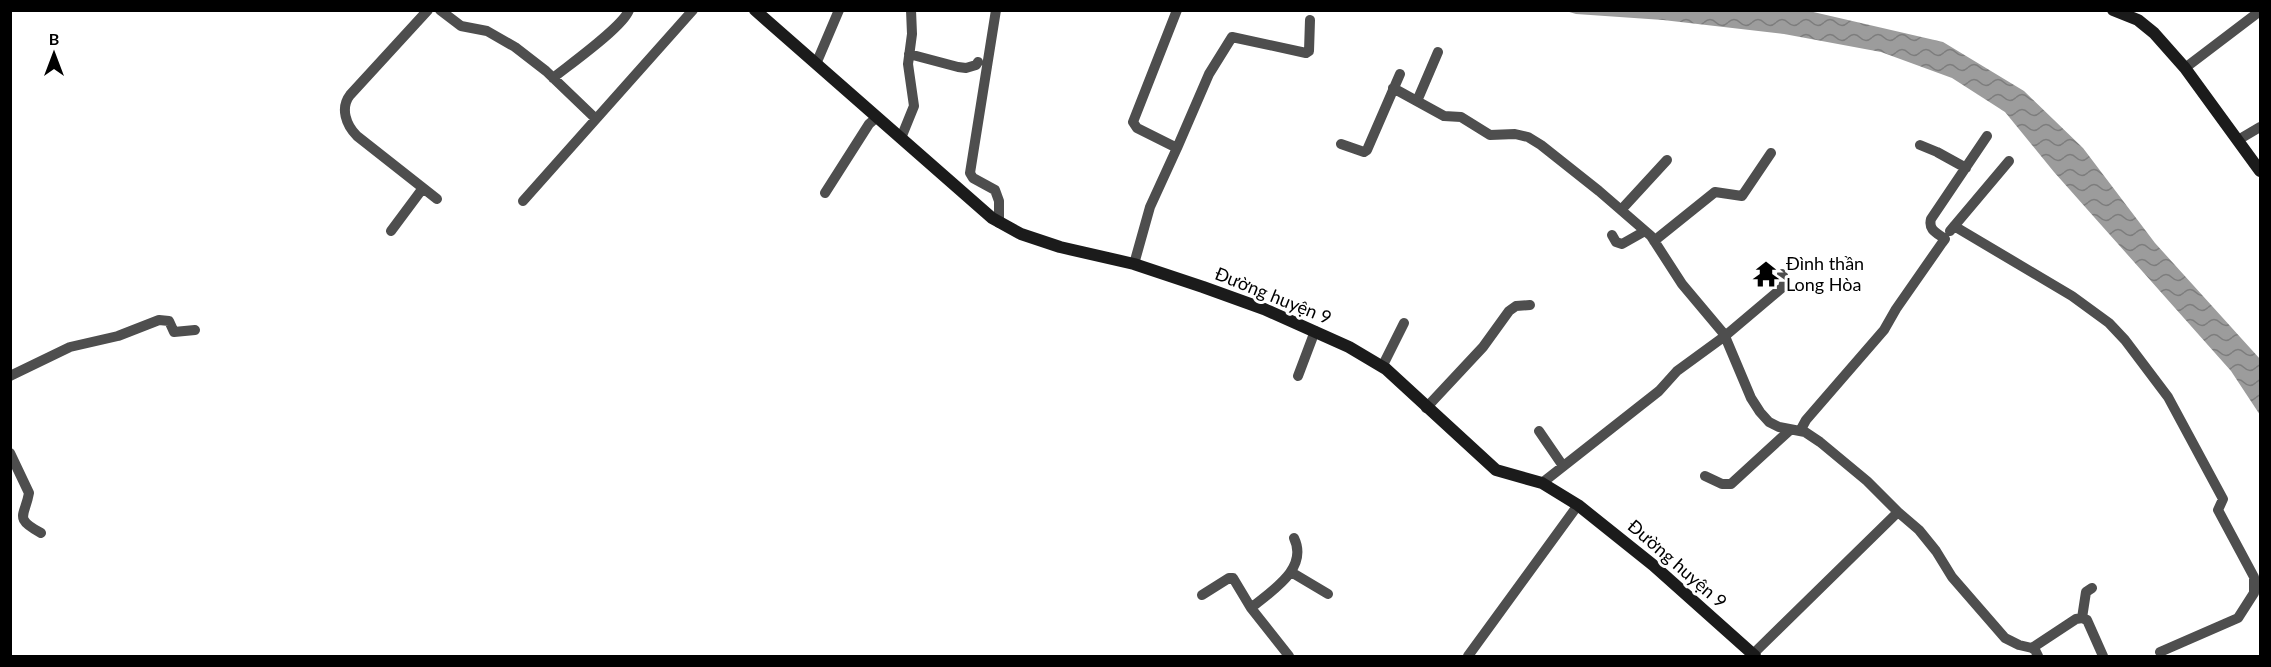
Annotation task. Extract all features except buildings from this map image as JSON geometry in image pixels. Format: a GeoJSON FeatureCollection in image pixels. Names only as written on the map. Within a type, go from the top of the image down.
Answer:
{"type":"FeatureCollection","features":[{"type":"Feature","properties":{"kind":"street"},"geometry":{"type":"LineString","coordinates":[[428,10],[350,94],[345,105],[347,124],[357,136],[437,199]]}},
{"type":"Feature","properties":{"kind":"street"},"geometry":{"type":"LineString","coordinates":[[440,10],[461,26],[487,31],[515,47],[553,78],[596,119]]}},
{"type":"Feature","properties":{"kind":"street"},"geometry":{"type":"LineString","coordinates":[[553,78],[627,16],[629,10]]}},
{"type":"Feature","properties":{"kind":"street"},"geometry":{"type":"LineString","coordinates":[[523,201],[693,10]]}},
{"type":"Feature","properties":{"kind":"street","name":"Đường huyện 9"},"geometry":{"type":"LineString","coordinates":[[755,10],[999,223],[1021,234],[1060,247],[1134,264],[1234,298],[1350,347],[1382,367],[1496,470],[1542,483],[1578,505],[1653,565],[1754,655]]}},
{"type":"Feature","properties":{"kind":"street"},"geometry":{"type":"LineString","coordinates":[[816,64],[839,10]]}},
{"type":"Feature","properties":{"kind":"street"},"geometry":{"type":"LineString","coordinates":[[901,138],[914,106],[908,64],[912,34],[911,10]]}},
{"type":"Feature","properties":{"kind":"street"},"geometry":{"type":"LineString","coordinates":[[996,10],[970,173],[973,178],[995,190],[999,201],[999,223]]}},
{"type":"Feature","properties":{"kind":"street"},"geometry":{"type":"LineString","coordinates":[[1177,10],[1133,122],[1137,128],[1177,148]]}},
{"type":"Feature","properties":{"kind":"street"},"geometry":{"type":"LineString","coordinates":[[2113,10],[2146,25],[2185,68],[2260,171]]}},
{"type":"Feature","properties":{"kind":"street"},"geometry":{"type":"LineString","coordinates":[[2185,68],[2260,11]]}},
{"type":"Feature","properties":{"kind":"street"},"geometry":{"type":"LineString","coordinates":[[1134,264],[1150,207],[1209,74],[1232,37],[1306,53],[1310,45],[1310,20]]}},
{"type":"Feature","properties":{"kind":"street"},"geometry":{"type":"LineString","coordinates":[[1417,101],[1438,52]]}},
{"type":"Feature","properties":{"kind":"street"},"geometry":{"type":"LineString","coordinates":[[909,54],[966,68],[978,62]]}},
{"type":"Feature","properties":{"kind":"street"},"geometry":{"type":"LineString","coordinates":[[1341,144],[1364,152],[1367,150],[1400,74]]}},
{"type":"Feature","properties":{"kind":"street"},"geometry":{"type":"LineString","coordinates":[[1393,88],[1444,116],[1461,117],[1490,135],[1503,133],[1528,137],[1563,162],[1654,241],[1678,278],[1725,336],[1751,398],[1769,422],[1795,430],[1820,442],[1868,481],[1919,530],[1936,551],[1952,577],[2005,638],[2035,652],[2076,619],[2082,618],[2086,620],[2103,657]]}},
{"type":"Feature","properties":{"kind":"street"},"geometry":{"type":"LineString","coordinates":[[825,193],[869,124],[878,117]]}},
{"type":"Feature","properties":{"kind":"street"},"geometry":{"type":"LineString","coordinates":[[2238,140],[2260,127]]}},
{"type":"Feature","properties":{"kind":"street"},"geometry":{"type":"LineString","coordinates":[[1945,239],[1929,225],[1987,136]]}},
{"type":"Feature","properties":{"kind":"street"},"geometry":{"type":"LineString","coordinates":[[1920,145],[1966,168]]}},
{"type":"Feature","properties":{"kind":"street"},"geometry":{"type":"LineString","coordinates":[[1654,241],[1715,192],[1742,196],[1771,153]]}},
{"type":"Feature","properties":{"kind":"street"},"geometry":{"type":"LineString","coordinates":[[1621,210],[1667,160]]}},
{"type":"Feature","properties":{"kind":"street"},"geometry":{"type":"LineString","coordinates":[[1704,476],[1722,484],[1731,484],[1806,420],[1884,330],[1954,226],[2009,161]]}},
{"type":"Feature","properties":{"kind":"street"},"geometry":{"type":"LineString","coordinates":[[392,231],[423,188]]}},
{"type":"Feature","properties":{"kind":"street"},"geometry":{"type":"LineString","coordinates":[[1954,226],[2072,296],[2109,323],[2125,340],[2168,397],[2223,499],[2218,510],[2254,577],[2254,593],[2238,618],[2160,652]]}},
{"type":"Feature","properties":{"kind":"street"},"geometry":{"type":"LineString","coordinates":[[1612,234],[1616,242],[1622,244],[1645,231]]}},
{"type":"Feature","properties":{"kind":"street"},"geometry":{"type":"LineString","coordinates":[[1542,483],[1659,391],[1677,371],[1725,336],[1783,287],[1785,280],[1782,274]]}},
{"type":"Feature","properties":{"kind":"street"},"geometry":{"type":"LineString","coordinates":[[1426,408],[1483,347],[1509,311],[1516,306],[1530,305]]}},
{"type":"Feature","properties":{"kind":"street"},"geometry":{"type":"LineString","coordinates":[[10,376],[70,347],[118,336],[159,320],[169,321],[174,332],[195,330]]}},
{"type":"Feature","properties":{"kind":"street"},"geometry":{"type":"LineString","coordinates":[[1382,367],[1404,323]]}},
{"type":"Feature","properties":{"kind":"street"},"geometry":{"type":"LineString","coordinates":[[1298,376],[1315,331]]}},
{"type":"Feature","properties":{"kind":"street"},"geometry":{"type":"LineString","coordinates":[[1539,431],[1563,466]]}},
{"type":"Feature","properties":{"kind":"street"},"geometry":{"type":"LineString","coordinates":[[10,453],[28,493],[23,508],[23,518],[26,525],[40,532]]}},
{"type":"Feature","properties":{"kind":"street"},"geometry":{"type":"LineString","coordinates":[[1468,657],[1578,505]]}},
{"type":"Feature","properties":{"kind":"street"},"geometry":{"type":"LineString","coordinates":[[1754,655],[1898,512]]}},
{"type":"Feature","properties":{"kind":"street"},"geometry":{"type":"LineString","coordinates":[[1251,608],[1291,572],[1298,552],[1294,538]]}},
{"type":"Feature","properties":{"kind":"street"},"geometry":{"type":"LineString","coordinates":[[1291,572],[1328,594]]}},
{"type":"Feature","properties":{"kind":"street"},"geometry":{"type":"LineString","coordinates":[[1203,595],[1232,577],[1251,608],[1289,657]]}},
{"type":"Feature","properties":{"kind":"street"},"geometry":{"type":"LineString","coordinates":[[2082,618],[2086,592],[2092,588]]}},
{"type":"Feature","properties":{"kind":"water"},"geometry":{"type":"Polygon","coordinates":[[[1566,11],[1809,11],[1943,42],[2024,91],[2083,148],[2155,243],[2260,359],[2260,415],[2231,371],[2054,172],[2005,112],[1952,78],[1881,52],[1784,34],[1663,20],[1576,14],[1566,11]]]}},
{"type":"Feature","properties":{"kind":"place","name":"Đình thần Long Hòa"},"geometry":{"type":"Point","coordinates":[1766,274]}}]}
